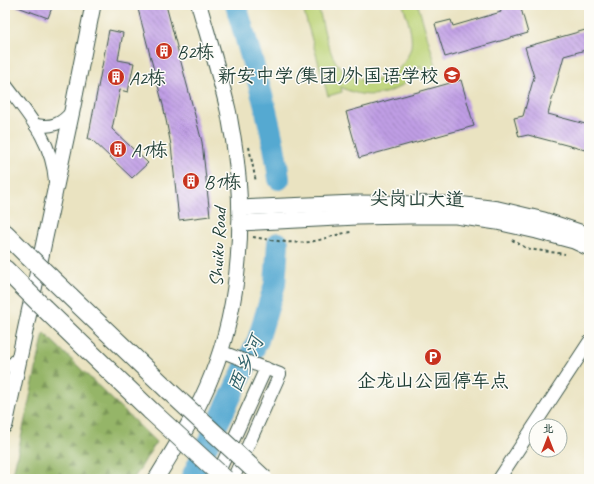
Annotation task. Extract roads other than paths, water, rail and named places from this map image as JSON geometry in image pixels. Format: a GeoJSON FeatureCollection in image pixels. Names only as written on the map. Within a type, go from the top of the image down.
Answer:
{"type":"FeatureCollection","features":[{"type":"Feature","properties":{"kind":"highway"},"geometry":{"type":"LineString","coordinates":[[5,232],[29,257],[169,391],[264,479]]}},
{"type":"Feature","properties":{"kind":"highway"},"geometry":{"type":"LineString","coordinates":[[5,269],[151,411],[225,479]]}},
{"type":"Feature","properties":{"kind":"main road"},"geometry":{"type":"LineString","coordinates":[[5,425],[7,398],[20,354],[93,5]]}},
{"type":"Feature","properties":{"kind":"main road","name":"Shuiku Road"},"geometry":{"type":"LineString","coordinates":[[156,479],[203,396],[213,374],[234,299],[240,215],[237,159],[228,111],[199,5]]}},
{"type":"Feature","properties":{"kind":"main road","name":"尖岗山大道"},"geometry":{"type":"LineString","coordinates":[[240,215],[356,203],[457,204],[498,210],[544,220],[589,235]]}},
{"type":"Feature","properties":{"kind":"main road","name":"尖岗山大道"},"geometry":{"type":"LineString","coordinates":[[240,215],[357,217],[456,216],[497,222],[537,231],[574,241],[589,248]]}},
{"type":"Feature","properties":{"kind":"street"},"geometry":{"type":"LineString","coordinates":[[5,84],[35,125],[48,148],[52,160],[55,185]]}},
{"type":"Feature","properties":{"kind":"street"},"geometry":{"type":"LineString","coordinates":[[35,125],[49,126],[56,124],[62,121],[72,111]]}},
{"type":"Feature","properties":{"kind":"street"},"geometry":{"type":"LineString","coordinates":[[499,479],[589,342]]}},
{"type":"Feature","properties":{"kind":"street"},"geometry":{"type":"LineString","coordinates":[[220,351],[280,374],[233,479]]}},
{"type":"Feature","properties":{"kind":"street"},"geometry":{"type":"LineString","coordinates":[[5,366],[16,362],[20,354]]}},
{"type":"Feature","properties":{"kind":"street"},"geometry":{"type":"LineString","coordinates":[[215,479],[266,368]]}},
{"type":"Feature","properties":{"kind":"waterway"},"geometry":{"type":"LineString","coordinates":[[236,5],[267,113],[279,179]]}},
{"type":"Feature","properties":{"kind":"waterway","name":"西乡河"},"geometry":{"type":"LineString","coordinates":[[191,479],[258,340],[275,284],[278,243]]}},
{"type":"Feature","properties":{"kind":"place","name":"B2栋"},"geometry":{"type":"Point","coordinates":[164,51]}},
{"type":"Feature","properties":{"kind":"place","name":"新安中学(集团)外国语学校"},"geometry":{"type":"Point","coordinates":[452,75]}},
{"type":"Feature","properties":{"kind":"place","name":"A2栋"},"geometry":{"type":"Point","coordinates":[116,77]}},
{"type":"Feature","properties":{"kind":"place","name":"A1栋"},"geometry":{"type":"Point","coordinates":[118,149]}},
{"type":"Feature","properties":{"kind":"place","name":"B1栋"},"geometry":{"type":"Point","coordinates":[191,181]}},
{"type":"Feature","properties":{"kind":"place","name":"企龙山公园停车点"},"geometry":{"type":"Point","coordinates":[433,357]}}]}
